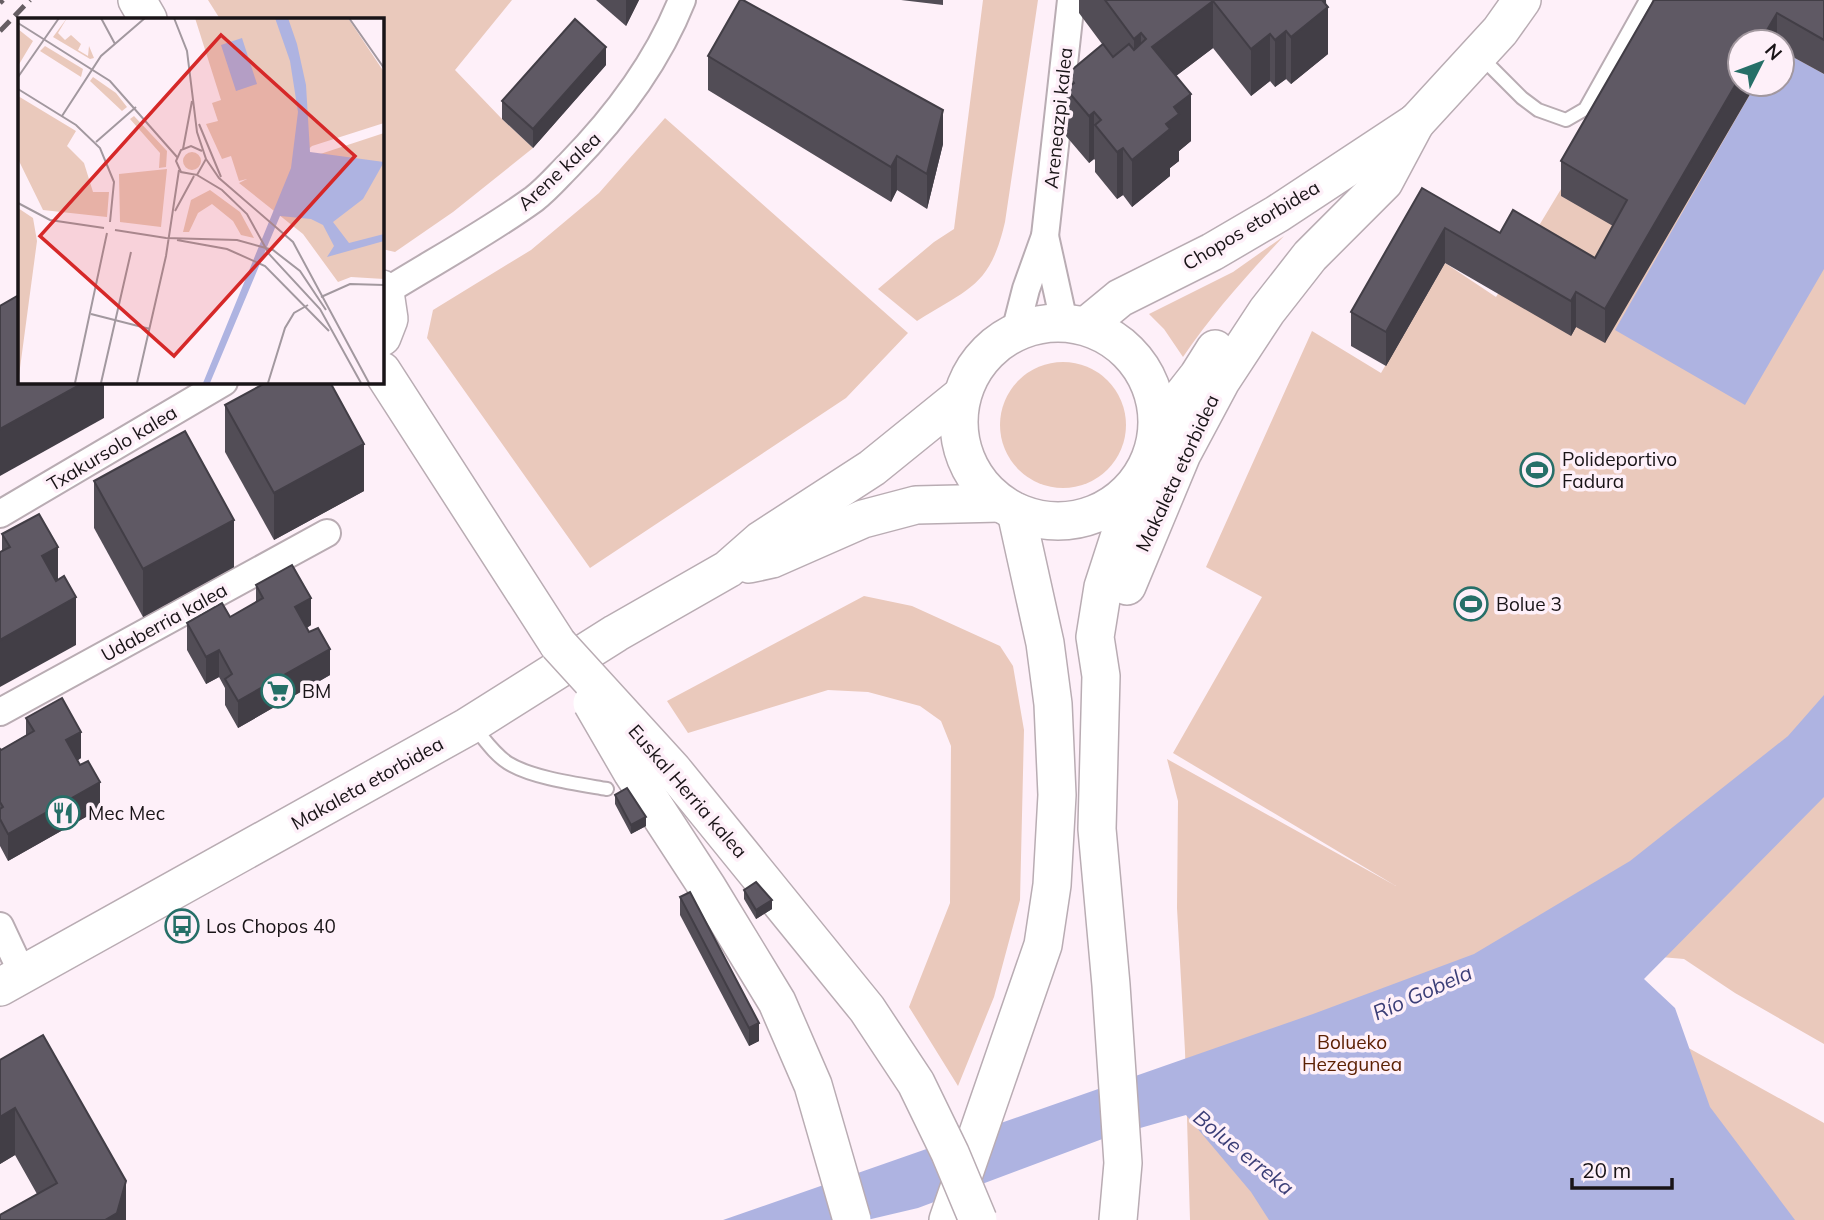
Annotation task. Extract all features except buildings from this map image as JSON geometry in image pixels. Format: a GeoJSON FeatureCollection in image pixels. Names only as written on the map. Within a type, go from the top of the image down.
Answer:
{"type":"FeatureCollection","features":[{"type":"Feature","properties":{"kind":"street"},"geometry":{"type":"LineString","coordinates":[[137,0],[147,18]]}},
{"type":"Feature","properties":{"kind":"street","name":"Arene kalea"},"geometry":{"type":"LineString","coordinates":[[384,290],[491,229],[546,188],[603,131],[670,32],[682,0]]}},
{"type":"Feature","properties":{"kind":"street","name":"Areneazpi kalea"},"geometry":{"type":"LineString","coordinates":[[1015,332],[1026,289],[1045,236],[1071,0]]}},
{"type":"Feature","properties":{"kind":"street","name":"Makaleta etorbidea"},"geometry":{"type":"LineString","coordinates":[[1158,427],[1198,376],[1233,320],[1292,250],[1351,192],[1479,55],[1522,0]]}},
{"type":"Feature","properties":{"kind":"street","name":"Makaleta etorbidea"},"geometry":{"type":"LineString","coordinates":[[1101,676],[1132,570],[1182,454],[1221,381],[1267,312],[1310,256],[1384,182],[1416,122]]}},
{"type":"Feature","properties":{"kind":"street","name":"Chopos etorbidea"},"geometry":{"type":"LineString","coordinates":[[1075,324],[1212,252],[1277,214],[1416,122]]}},
{"type":"Feature","properties":{"kind":"street","name":"Areneazpi kalea"},"geometry":{"type":"LineString","coordinates":[[1045,236],[1075,324]]}},
{"type":"Feature","properties":{"kind":"street"},"geometry":{"type":"LineString","coordinates":[[383,334],[389,319],[384,290]]}},
{"type":"Feature","properties":{"kind":"street"},"geometry":{"type":"LineString","coordinates":[[1118,1220],[1123,1163],[1097,829],[1101,676],[1096,637],[1103,587],[1136,485],[1151,458],[1158,427],[1156,401],[1146,376],[1131,354],[1111,337],[1075,324],[1042,323],[1015,332],[991,348],[973,369],[961,396],[958,420],[961,444],[969,467],[983,487],[1008,508],[1048,521],[1081,519],[1111,506],[1136,485]]}},
{"type":"Feature","properties":{"kind":"street","name":"Euskal Herria kalea"},"geometry":{"type":"LineString","coordinates":[[383,373],[558,644],[673,769],[867,1009],[916,1083],[950,1153],[978,1220]]}},
{"type":"Feature","properties":{"kind":"street","name":"Txakursolo kalea"},"geometry":{"type":"LineString","coordinates":[[0,514],[222,383]]}},
{"type":"Feature","properties":{"kind":"street","name":"Makaleta etorbidea"},"geometry":{"type":"LineString","coordinates":[[11,981],[472,724],[616,633],[728,569],[761,540],[872,468],[961,396]]}},
{"type":"Feature","properties":{"kind":"street","name":"Makaleta etorbidea"},"geometry":{"type":"LineString","coordinates":[[728,569],[772,559],[863,519],[916,505],[1008,508]]}},
{"type":"Feature","properties":{"kind":"street"},"geometry":{"type":"LineString","coordinates":[[948,1220],[1043,945],[1052,885],[1057,795],[1053,704],[1045,643],[1008,508]]}},
{"type":"Feature","properties":{"kind":"street","name":"Udaberria kalea"},"geometry":{"type":"LineString","coordinates":[[0,712],[327,533]]}},
{"type":"Feature","properties":{"kind":"street"},"geometry":{"type":"LineString","coordinates":[[558,644],[632,772],[708,887],[777,1002],[813,1084],[852,1220]]}},
{"type":"Feature","properties":{"kind":"street"},"geometry":{"type":"LineString","coordinates":[[0,926],[11,981]]}},
{"type":"Feature","properties":{"kind":"lane"},"geometry":{"type":"LineString","coordinates":[[1479,55],[1521,98],[1538,110],[1566,120],[1585,109],[1646,0]]}},
{"type":"Feature","properties":{"kind":"lane"},"geometry":{"type":"LineString","coordinates":[[472,724],[493,751],[509,764],[553,779],[607,789]]}},
{"type":"Feature","properties":{"kind":"green space"},"geometry":{"type":"Polygon","coordinates":[[[208,0],[512,0],[455,70],[533,148],[453,212],[395,252],[383,249],[383,18],[219,18],[208,0]]]}},
{"type":"Feature","properties":{"kind":"green space"},"geometry":{"type":"Polygon","coordinates":[[[983,0],[1038,0],[1005,222],[992,260],[975,284],[917,321],[878,289],[934,242],[954,229],[983,0]]]}},
{"type":"Feature","properties":{"kind":"green space","name":"Polideportivo Fadura"},"geometry":{"type":"Polygon","coordinates":[[[1675,0],[1824,0],[1824,1044],[1735,993],[1684,959],[1499,943],[1824,1123],[1824,1220],[1190,1220],[1177,908],[1178,801],[1167,759],[1396,886],[1173,753],[1262,597],[1206,567],[1312,331],[1381,373],[1445,263],[1496,297],[1675,0]]]}},
{"type":"Feature","properties":{"kind":"green space"},"geometry":{"type":"Polygon","coordinates":[[[665,118],[908,333],[846,398],[590,568],[427,338],[433,310],[531,250],[599,193],[665,118]]]}},
{"type":"Feature","properties":{"kind":"green space"},"geometry":{"type":"Polygon","coordinates":[[[1284,236],[1231,295],[1183,357],[1164,329],[1149,314],[1233,272],[1284,236]]]}},
{"type":"Feature","properties":{"kind":"green space"},"geometry":{"type":"Polygon","coordinates":[[[1063,362],[1087,367],[1107,381],[1121,401],[1126,425],[1121,449],[1107,469],[1087,483],[1063,488],[1039,483],[1019,469],[1005,449],[1000,425],[1005,401],[1019,381],[1039,367],[1063,362]]]}},
{"type":"Feature","properties":{"kind":"green space"},"geometry":{"type":"Polygon","coordinates":[[[864,596],[912,606],[1000,646],[1013,666],[1024,730],[1020,900],[994,997],[958,1086],[909,1007],[950,903],[951,746],[941,721],[920,706],[868,692],[828,690],[688,733],[667,701],[864,596]]]}},
{"type":"Feature","properties":{"kind":"water"},"geometry":{"type":"Polygon","coordinates":[[[1796,59],[1824,74],[1824,269],[1745,405],[1615,330],[1748,98],[1796,98],[1796,59]]]}},
{"type":"Feature","properties":{"kind":"water","name":"Bolueko Hezegunea"},"geometry":{"type":"Polygon","coordinates":[[[1824,695],[1824,797],[1644,979],[1675,1008],[1710,1107],[1795,1220],[1269,1220],[1251,1192],[1186,1115],[1105,1138],[918,1208],[867,1220],[723,1220],[1313,1014],[1474,954],[1630,861],[1788,736],[1824,695]]]}},
{"type":"Feature","properties":{"kind":"railway"},"geometry":{"type":"LineString","coordinates":[[0,3],[3,0]]}},
{"type":"Feature","properties":{"kind":"railway"},"geometry":{"type":"LineString","coordinates":[[0,31],[30,0]]}},
{"type":"Feature","properties":{"kind":"place","name":"Polideportivo Fadura"},"geometry":{"type":"Point","coordinates":[1537,470]}},
{"type":"Feature","properties":{"kind":"place","name":"Bolue 3"},"geometry":{"type":"Point","coordinates":[1471,604]}},
{"type":"Feature","properties":{"kind":"place","name":"BM"},"geometry":{"type":"Point","coordinates":[278,691]}},
{"type":"Feature","properties":{"kind":"place","name":"Mec Mec"},"geometry":{"type":"Point","coordinates":[63,813]}},
{"type":"Feature","properties":{"kind":"place","name":"Los Chopos 40"},"geometry":{"type":"Point","coordinates":[182,926]}},
{"type":"Feature","properties":{"kind":"water label","name":"Río Gobela"},"geometry":{"type":"Point","coordinates":[1422,992]}},
{"type":"Feature","properties":{"kind":"water label","name":"Bolue erreka"},"geometry":{"type":"Point","coordinates":[1244,1152]}}]}
